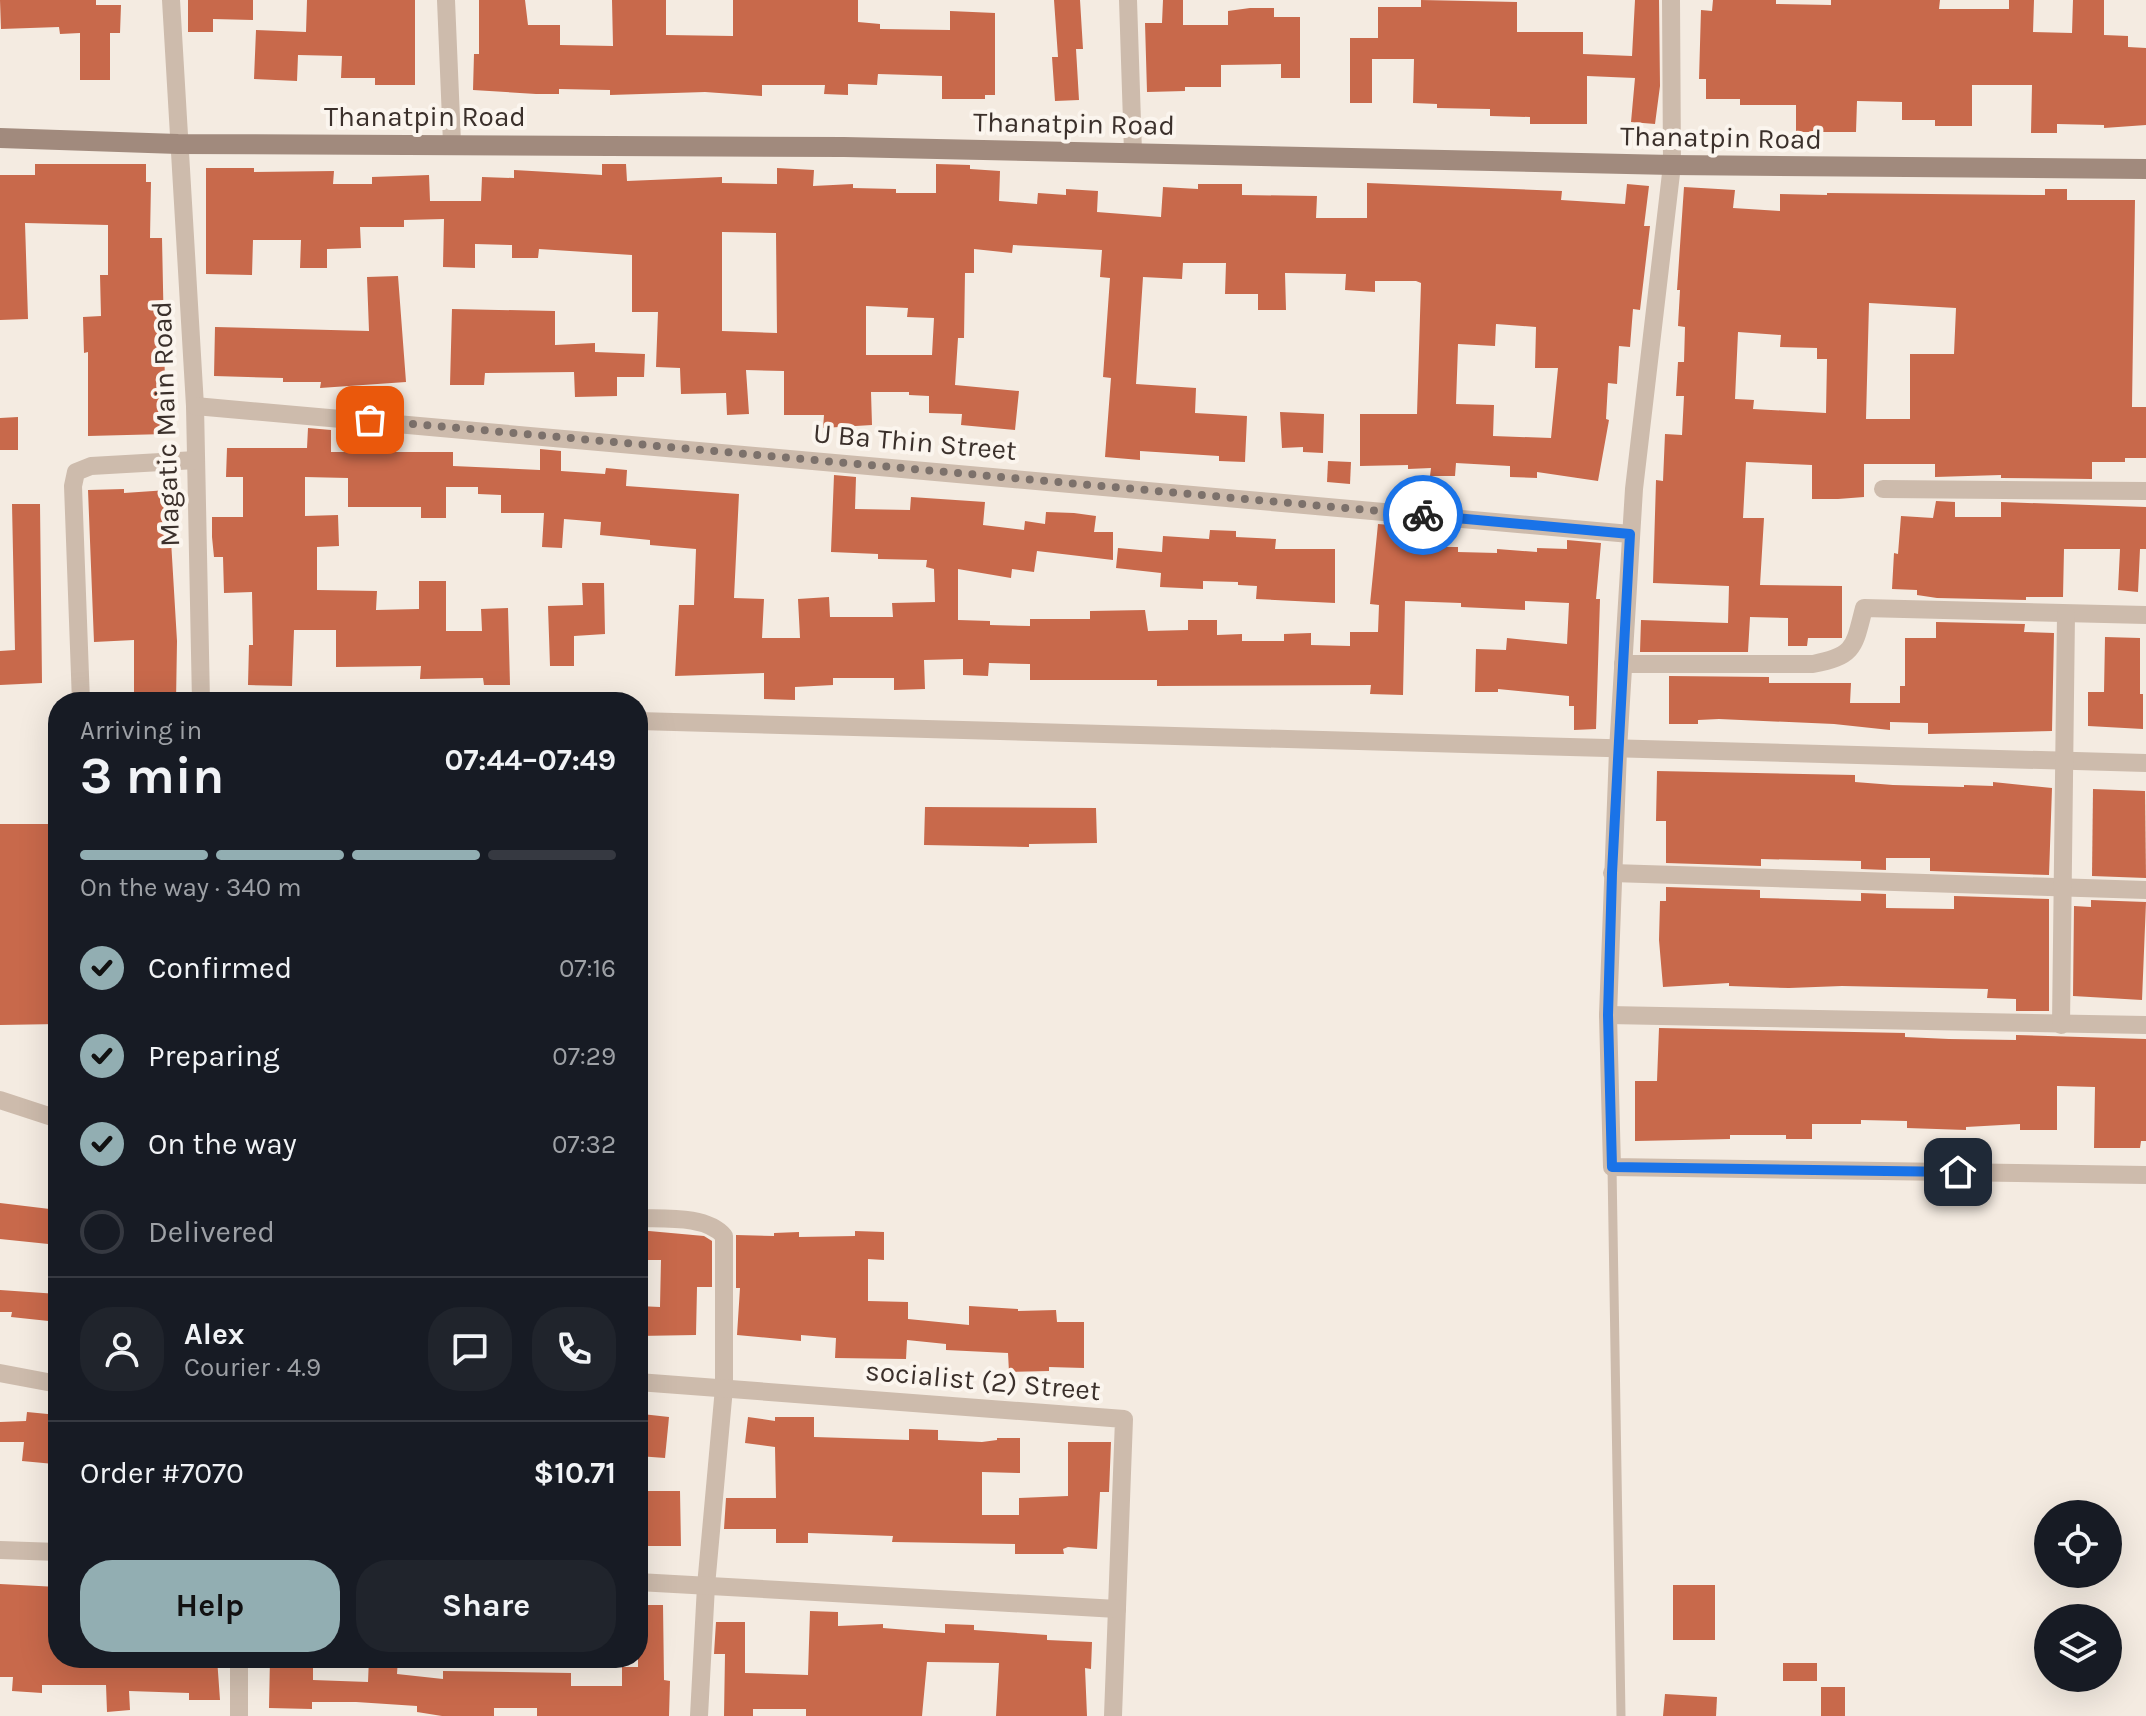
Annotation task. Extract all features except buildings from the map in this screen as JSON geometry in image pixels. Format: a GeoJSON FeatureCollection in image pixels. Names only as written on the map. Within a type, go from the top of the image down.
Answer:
{"type":"FeatureCollection","features":[{"type":"Feature","properties":{"kind":"main road","name":"Thanatpin Road"},"geometry":{"type":"LineString","coordinates":[[0,138],[178,144],[452,143],[1133,152],[1672,165],[2146,169]]}},
{"type":"Feature","properties":{"kind":"street","name":"Magatic Main Road"},"geometry":{"type":"LineString","coordinates":[[171,0],[195,406],[201,692]]}},
{"type":"Feature","properties":{"kind":"street"},"geometry":{"type":"LineString","coordinates":[[446,0],[452,143]]}},
{"type":"Feature","properties":{"kind":"street"},"geometry":{"type":"LineString","coordinates":[[1128,0],[1133,152]]}},
{"type":"Feature","properties":{"kind":"street"},"geometry":{"type":"LineString","coordinates":[[1671,0],[1672,165],[1630,534],[1618,750],[1608,1015],[1612,1167],[2146,1175]]}},
{"type":"Feature","properties":{"kind":"street","name":"U Ba Thin Street"},"geometry":{"type":"LineString","coordinates":[[195,406],[1630,534]]}},
{"type":"Feature","properties":{"kind":"street"},"geometry":{"type":"LineString","coordinates":[[81,692],[73,486],[76,472],[91,466],[196,460]]}},
{"type":"Feature","properties":{"kind":"street"},"geometry":{"type":"LineString","coordinates":[[1883,489],[2146,491]]}},
{"type":"Feature","properties":{"kind":"street"},"geometry":{"type":"LineString","coordinates":[[1623,664],[1813,664],[1840,659],[1855,643],[1864,608],[2146,615]]}},
{"type":"Feature","properties":{"kind":"street"},"geometry":{"type":"LineString","coordinates":[[2061,1025],[2066,614]]}},
{"type":"Feature","properties":{"kind":"street"},"geometry":{"type":"LineString","coordinates":[[648,721],[2146,763]]}},
{"type":"Feature","properties":{"kind":"street"},"geometry":{"type":"LineString","coordinates":[[1612,873],[2146,890]]}},
{"type":"Feature","properties":{"kind":"street"},"geometry":{"type":"LineString","coordinates":[[1608,1015],[2146,1025]]}},
{"type":"Feature","properties":{"kind":"street"},"geometry":{"type":"LineString","coordinates":[[0,1100],[48,1116]]}},
{"type":"Feature","properties":{"kind":"street"},"geometry":{"type":"LineString","coordinates":[[648,1219],[696,1222],[716,1227],[724,1236],[724,1388],[706,1586],[699,1716]]}},
{"type":"Feature","properties":{"kind":"street"},"geometry":{"type":"LineString","coordinates":[[0,1373],[48,1382]]}},
{"type":"Feature","properties":{"kind":"street","name":"socialist (2) Street"},"geometry":{"type":"LineString","coordinates":[[648,1383],[1124,1419],[1113,1716]]}},
{"type":"Feature","properties":{"kind":"street"},"geometry":{"type":"LineString","coordinates":[[0,1550],[48,1552]]}},
{"type":"Feature","properties":{"kind":"street"},"geometry":{"type":"LineString","coordinates":[[648,1583],[1117,1609]]}},
{"type":"Feature","properties":{"kind":"street"},"geometry":{"type":"LineString","coordinates":[[239,1668],[239,1716]]}},
{"type":"Feature","properties":{"kind":"lane"},"geometry":{"type":"LineString","coordinates":[[1612,1167],[1621,1716]]}},
{"type":"Feature","properties":{"kind":"way so far"},"geometry":{"type":"LineString","coordinates":[[370,420],[1423,515]]}},
{"type":"Feature","properties":{"kind":"route"},"geometry":{"type":"LineString","coordinates":[[1423,515],[1630,534],[1612,873],[1608,1015],[1612,1167],[1958,1172]]}}]}
